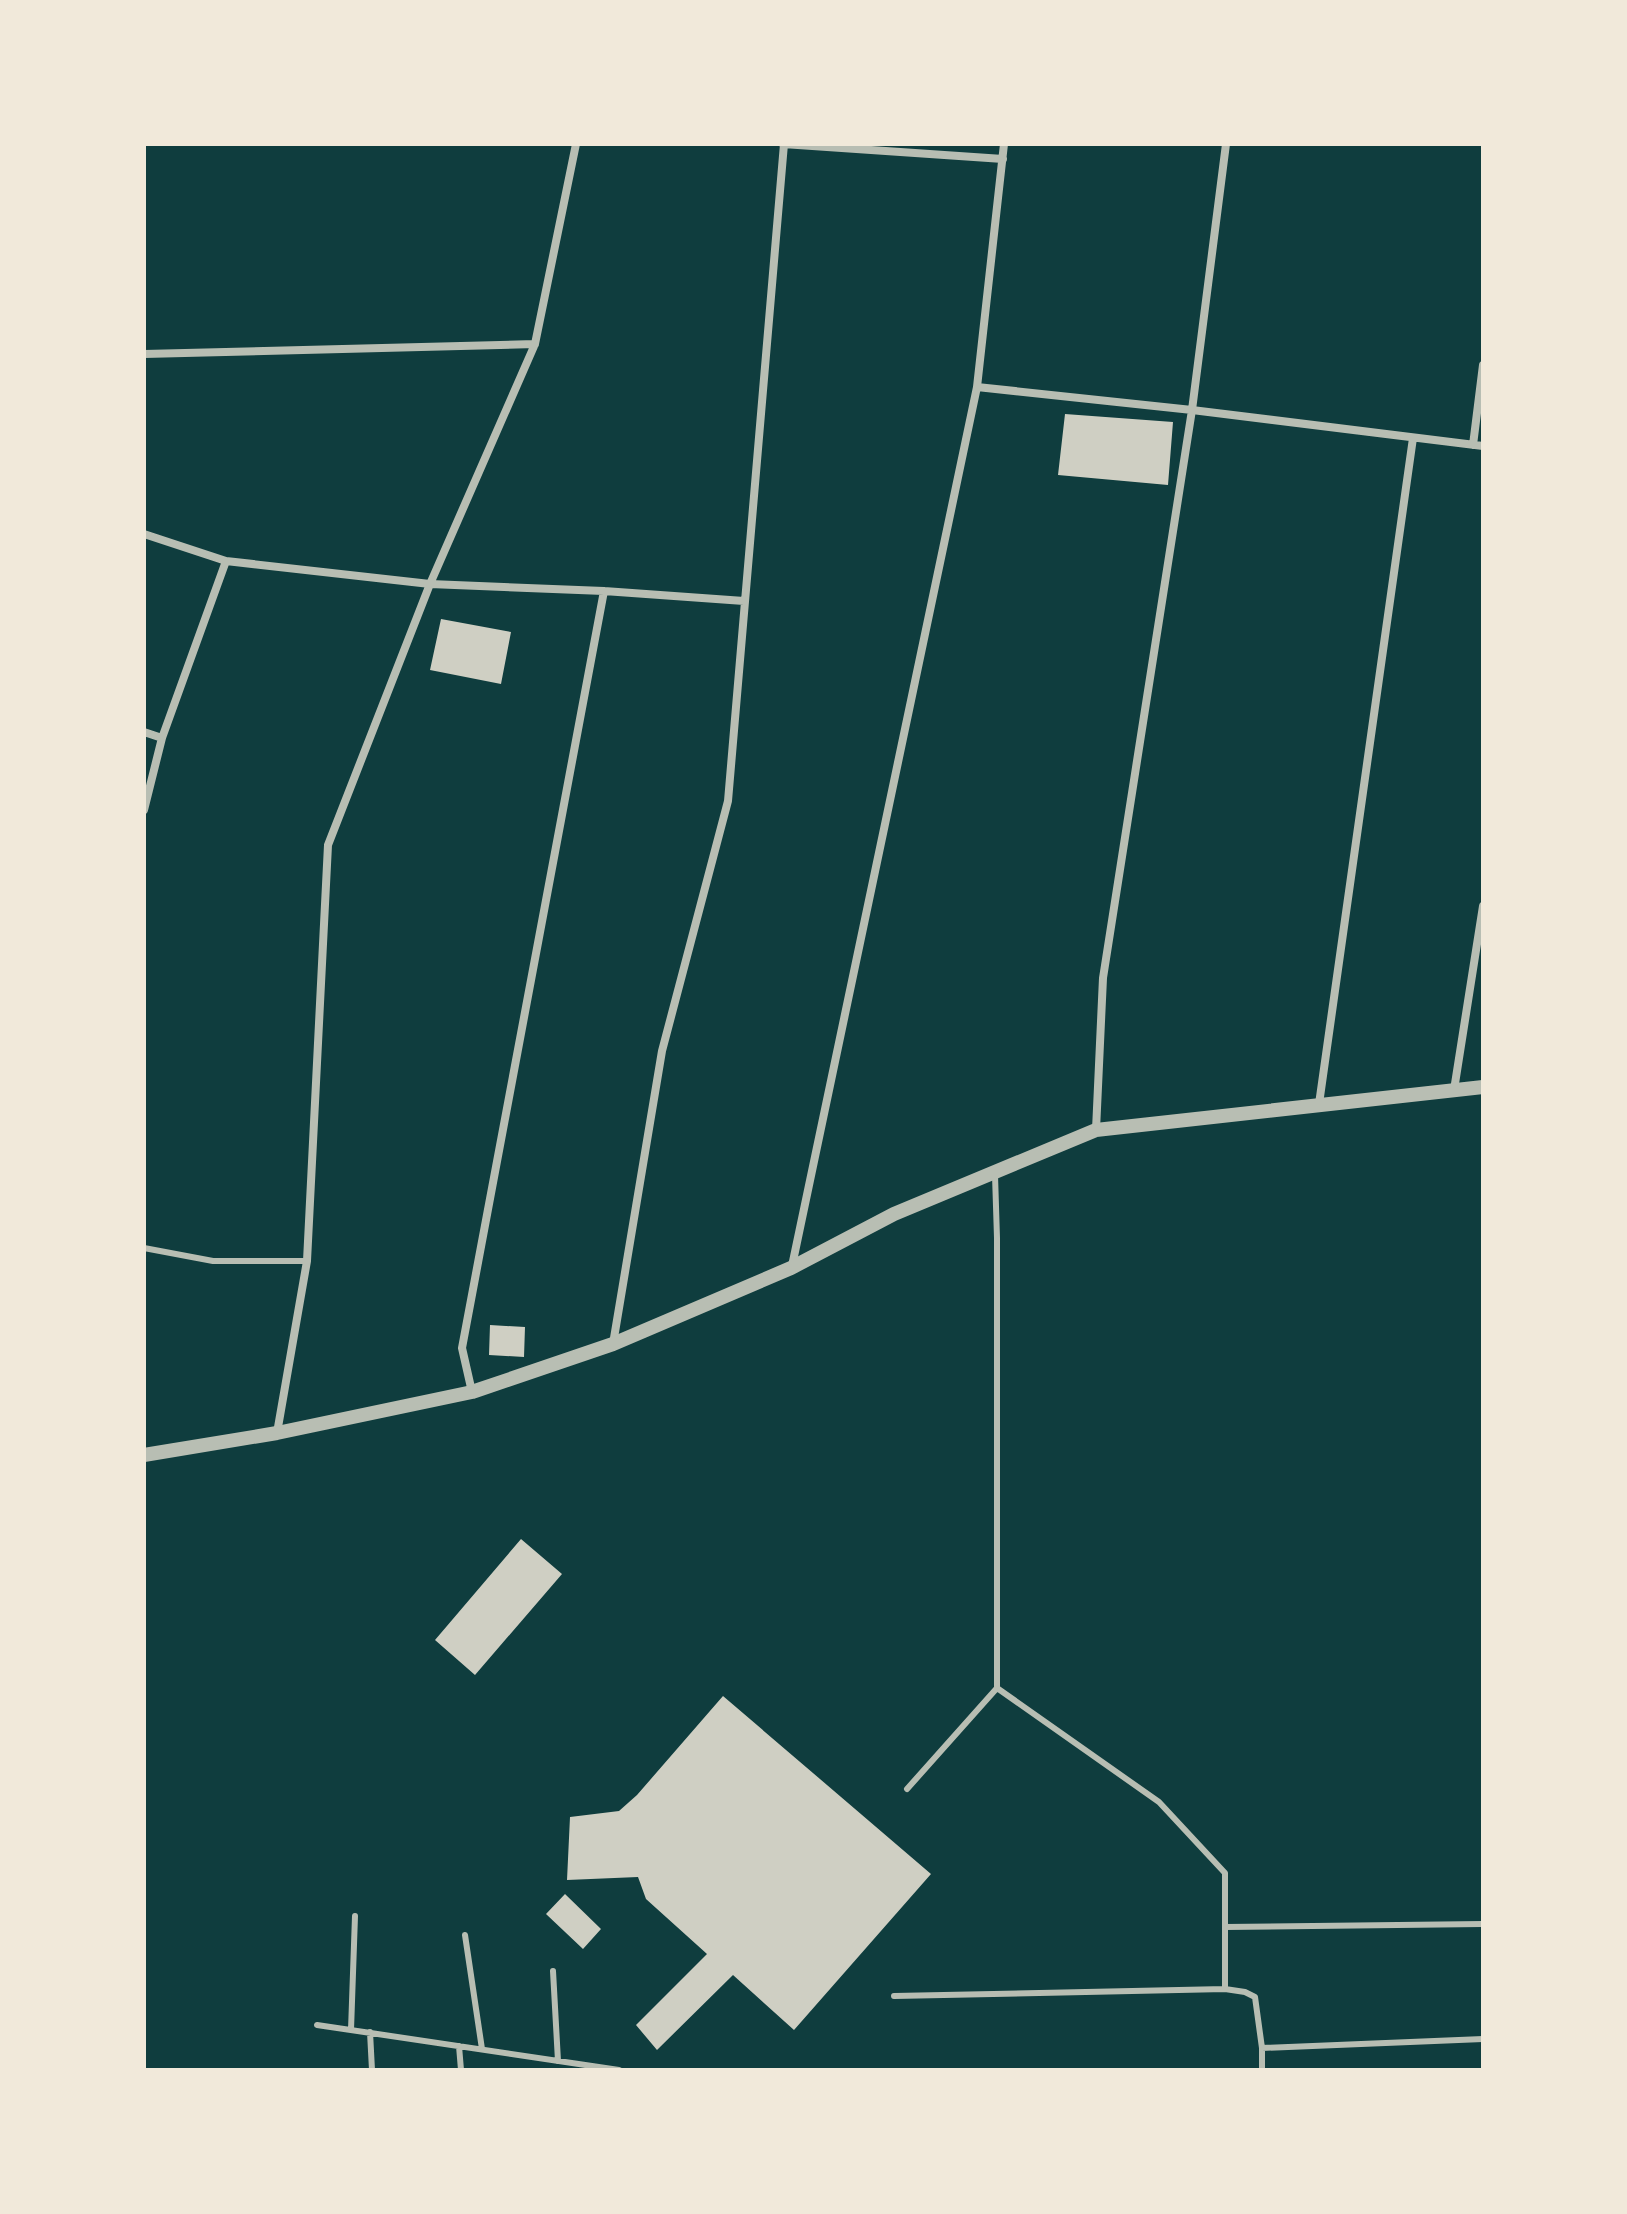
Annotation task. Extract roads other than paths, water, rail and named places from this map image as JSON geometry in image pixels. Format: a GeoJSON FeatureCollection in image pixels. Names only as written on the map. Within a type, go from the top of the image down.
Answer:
{"type":"FeatureCollection","features":[{"type":"Feature","properties":{"kind":"street"},"geometry":{"type":"LineString","coordinates":[[277,1433],[307,1261],[328,845],[430,584],[535,344],[576,144]]}},
{"type":"Feature","properties":{"kind":"street"},"geometry":{"type":"LineString","coordinates":[[613,1344],[662,1051],[728,801],[784,144],[1003,159]]}},
{"type":"Feature","properties":{"kind":"street"},"geometry":{"type":"LineString","coordinates":[[791,1268],[977,387],[1004,144]]}},
{"type":"Feature","properties":{"kind":"street"},"geometry":{"type":"LineString","coordinates":[[1096,1130],[1103,978],[1192,410],[1226,144]]}},
{"type":"Feature","properties":{"kind":"street"},"geometry":{"type":"LineString","coordinates":[[144,354],[535,344]]}},
{"type":"Feature","properties":{"kind":"street"},"geometry":{"type":"LineString","coordinates":[[977,387],[1478,445],[1483,365]]}},
{"type":"Feature","properties":{"kind":"street"},"geometry":{"type":"LineString","coordinates":[[1319,1104],[1413,438]]}},
{"type":"Feature","properties":{"kind":"street"},"geometry":{"type":"LineString","coordinates":[[144,534],[226,561],[430,584],[604,591],[744,601]]}},
{"type":"Feature","properties":{"kind":"street"},"geometry":{"type":"LineString","coordinates":[[144,810],[162,738],[226,561]]}},
{"type":"Feature","properties":{"kind":"street"},"geometry":{"type":"LineString","coordinates":[[472,1392],[462,1348],[604,591]]}},
{"type":"Feature","properties":{"kind":"street"},"geometry":{"type":"LineString","coordinates":[[144,732],[162,738]]}},
{"type":"Feature","properties":{"kind":"street"},"geometry":{"type":"LineString","coordinates":[[1454,1090],[1483,906]]}},
{"type":"Feature","properties":{"kind":"street"},"geometry":{"type":"LineString","coordinates":[[144,1455],[277,1433],[472,1392],[613,1344],[791,1268],[894,1214],[1096,1130],[1483,1087]]}},
{"type":"Feature","properties":{"kind":"lane"},"geometry":{"type":"LineString","coordinates":[[907,1789],[997,1688],[995,1172]]}},
{"type":"Feature","properties":{"kind":"lane"},"geometry":{"type":"LineString","coordinates":[[144,1248],[213,1261],[307,1261]]}},
{"type":"Feature","properties":{"kind":"lane"},"geometry":{"type":"LineString","coordinates":[[997,1688],[1159,1802],[1225,1873],[1225,1989]]}},
{"type":"Feature","properties":{"kind":"lane"},"geometry":{"type":"LineString","coordinates":[[351,2030],[355,1916]]}},
{"type":"Feature","properties":{"kind":"lane"},"geometry":{"type":"LineString","coordinates":[[1225,1927],[1483,1924]]}},
{"type":"Feature","properties":{"kind":"lane"},"geometry":{"type":"LineString","coordinates":[[465,1935],[482,2049]]}},
{"type":"Feature","properties":{"kind":"lane"},"geometry":{"type":"LineString","coordinates":[[553,1971],[558,2061]]}},
{"type":"Feature","properties":{"kind":"lane"},"geometry":{"type":"LineString","coordinates":[[894,1996],[1225,1989],[1245,1992],[1255,1997],[1262,2070]]}},
{"type":"Feature","properties":{"kind":"lane"},"geometry":{"type":"LineString","coordinates":[[317,2025],[558,2061],[579,2067],[619,2070]]}},
{"type":"Feature","properties":{"kind":"lane"},"geometry":{"type":"LineString","coordinates":[[370,2032],[372,2070]]}},
{"type":"Feature","properties":{"kind":"lane"},"geometry":{"type":"LineString","coordinates":[[1262,2048],[1483,2039]]}},
{"type":"Feature","properties":{"kind":"lane"},"geometry":{"type":"LineString","coordinates":[[459,2046],[461,2070]]}}]}
